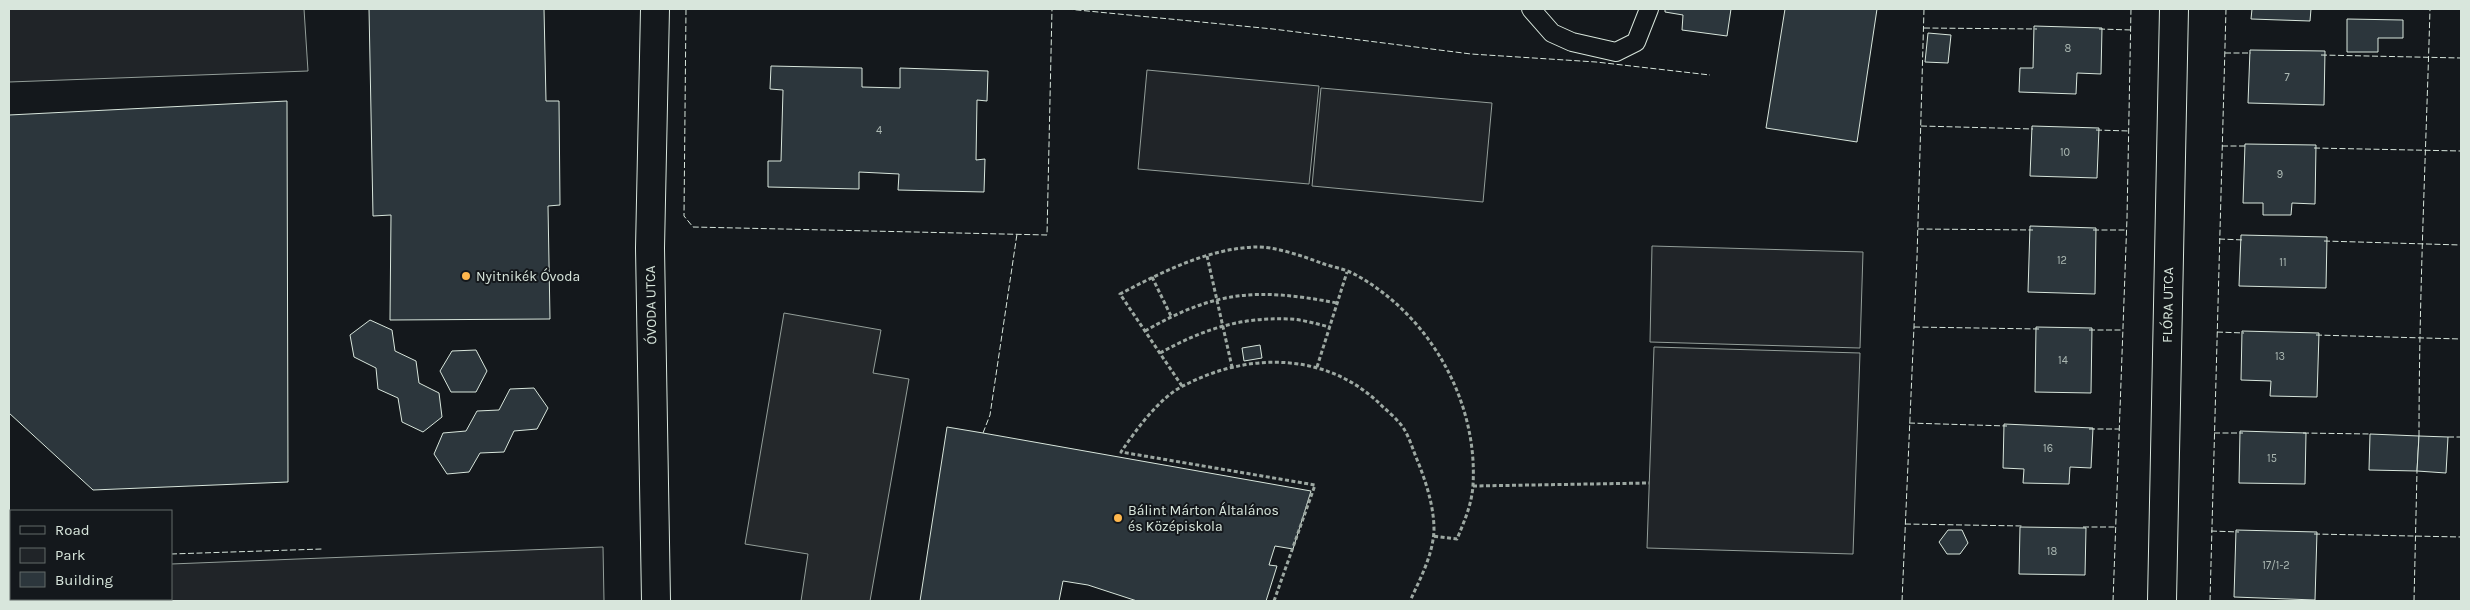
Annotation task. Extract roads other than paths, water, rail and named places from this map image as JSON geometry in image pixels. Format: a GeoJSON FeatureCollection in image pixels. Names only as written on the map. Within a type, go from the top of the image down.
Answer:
{"type":"FeatureCollection","features":[{"type":"Feature","properties":{"kind":"street","name":"ÓVODA UTCA"},"geometry":{"type":"LineString","coordinates":[[655,9],[650,248],[656,601]]}},
{"type":"Feature","properties":{"kind":"street","name":"FLÓRA UTCA"},"geometry":{"type":"LineString","coordinates":[[2162,601],[2174,9]]}},
{"type":"Feature","properties":{"kind":"lane"},"geometry":{"type":"LineString","coordinates":[[1531,9],[1552,33],[1572,42],[1616,52],[1636,42],[1649,9]]}},
{"type":"Feature","properties":{"kind":"place","name":"Nyitnikék Óvoda"},"geometry":{"type":"Point","coordinates":[466,276]}},
{"type":"Feature","properties":{"kind":"place","name":"Bálint Márton Általános és Középiskola"},"geometry":{"type":"Point","coordinates":[1118,518]}}]}
